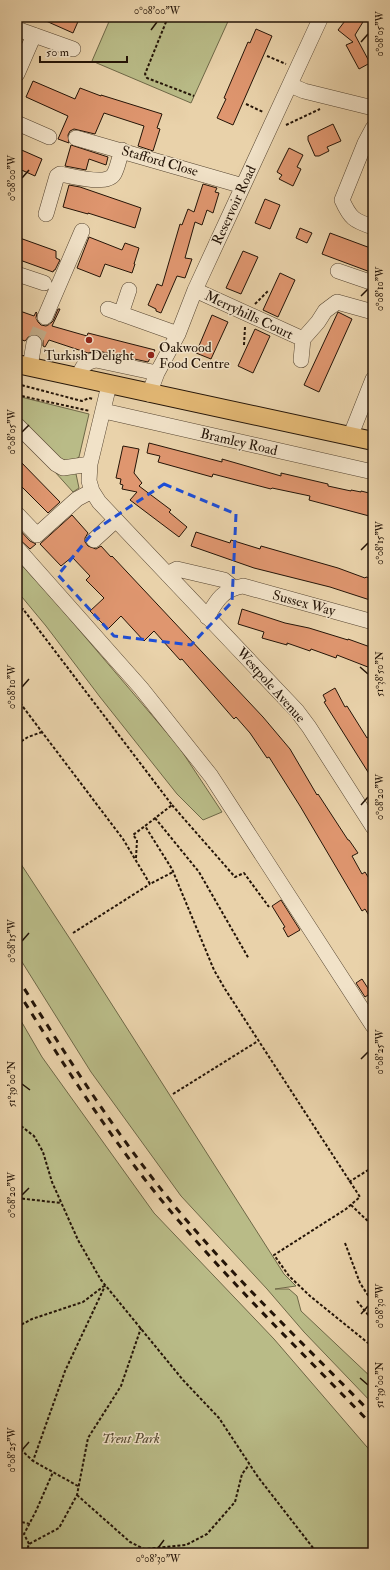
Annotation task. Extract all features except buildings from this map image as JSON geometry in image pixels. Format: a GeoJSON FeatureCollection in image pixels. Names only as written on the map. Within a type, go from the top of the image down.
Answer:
{"type":"FeatureCollection","features":[{"type":"Feature","properties":{"kind":"main road","name":"Bramley Road"},"geometry":{"type":"LineString","coordinates":[[23,366],[373,442]]}},
{"type":"Feature","properties":{"kind":"street","name":"Reservoir Road"},"geometry":{"type":"LineString","coordinates":[[149,394],[157,373],[178,334],[195,290],[243,186],[280,121],[290,85],[321,17]]}},
{"type":"Feature","properties":{"kind":"street"},"geometry":{"type":"LineString","coordinates":[[17,29],[73,49]]}},
{"type":"Feature","properties":{"kind":"street"},"geometry":{"type":"LineString","coordinates":[[17,74],[34,35]]}},
{"type":"Feature","properties":{"kind":"street"},"geometry":{"type":"LineString","coordinates":[[290,85],[304,91],[373,108]]}},
{"type":"Feature","properties":{"kind":"street"},"geometry":{"type":"LineString","coordinates":[[17,123],[49,137]]}},
{"type":"Feature","properties":{"kind":"street"},"geometry":{"type":"LineString","coordinates":[[373,128],[365,143],[342,200],[348,213],[359,222],[373,228]]}},
{"type":"Feature","properties":{"kind":"street","name":"Stafford Close"},"geometry":{"type":"LineString","coordinates":[[76,138],[243,186]]}},
{"type":"Feature","properties":{"kind":"street"},"geometry":{"type":"LineString","coordinates":[[46,214],[57,176],[60,174],[106,180],[114,174],[122,150]]}},
{"type":"Feature","properties":{"kind":"street"},"geometry":{"type":"LineString","coordinates":[[45,317],[82,231]]}},
{"type":"Feature","properties":{"kind":"street"},"geometry":{"type":"LineString","coordinates":[[338,270],[373,283]]}},
{"type":"Feature","properties":{"kind":"street"},"geometry":{"type":"LineString","coordinates":[[17,274],[44,283]]}},
{"type":"Feature","properties":{"kind":"street"},"geometry":{"type":"LineString","coordinates":[[129,290],[115,311],[178,334]]}},
{"type":"Feature","properties":{"kind":"street","name":"Merryhills Court"},"geometry":{"type":"LineString","coordinates":[[195,290],[303,339]]}},
{"type":"Feature","properties":{"kind":"street","name":"Merryhills Court"},"geometry":{"type":"LineString","coordinates":[[301,360],[303,339],[318,322],[325,311],[338,302],[373,312]]}},
{"type":"Feature","properties":{"kind":"street"},"geometry":{"type":"LineString","coordinates":[[23,366],[34,344]]}},
{"type":"Feature","properties":{"kind":"street"},"geometry":{"type":"LineString","coordinates":[[78,378],[82,366],[87,362],[96,360],[157,373]]}},
{"type":"Feature","properties":{"kind":"street"},"geometry":{"type":"LineString","coordinates":[[350,437],[373,379]]}},
{"type":"Feature","properties":{"kind":"street"},"geometry":{"type":"LineString","coordinates":[[109,385],[98,412],[90,464],[89,481],[92,491],[99,502],[167,574]]}},
{"type":"Feature","properties":{"kind":"street","name":"Bramley Road"},"geometry":{"type":"LineString","coordinates":[[98,412],[373,472]]}},
{"type":"Feature","properties":{"kind":"street"},"geometry":{"type":"LineString","coordinates":[[17,425],[56,464],[63,468],[90,464]]}},
{"type":"Feature","properties":{"kind":"street"},"geometry":{"type":"LineString","coordinates":[[17,514],[37,535],[76,499],[92,491]]}},
{"type":"Feature","properties":{"kind":"street"},"geometry":{"type":"LineString","coordinates":[[94,540],[116,520]]}},
{"type":"Feature","properties":{"kind":"street"},"geometry":{"type":"LineString","coordinates":[[17,548],[141,688],[211,776],[373,1026]]}},
{"type":"Feature","properties":{"kind":"street","name":"Sussex Way"},"geometry":{"type":"LineString","coordinates":[[167,574],[177,570],[224,580],[234,588],[243,586],[373,622]]}},
{"type":"Feature","properties":{"kind":"street","name":"Westpole Avenue"},"geometry":{"type":"LineString","coordinates":[[167,574],[297,711],[373,827]]}},
{"type":"Feature","properties":{"kind":"street"},"geometry":{"type":"LineString","coordinates":[[207,617],[223,594],[234,588]]}},
{"type":"Feature","properties":{"kind":"path"},"geometry":{"type":"LineString","coordinates":[[168,17],[146,74],[147,78],[194,96]]}},
{"type":"Feature","properties":{"kind":"path"},"geometry":{"type":"LineString","coordinates":[[267,56],[297,69]]}},
{"type":"Feature","properties":{"kind":"path"},"geometry":{"type":"LineString","coordinates":[[246,104],[280,121],[339,99]]}},
{"type":"Feature","properties":{"kind":"path"},"geometry":{"type":"LineString","coordinates":[[17,384],[82,401],[92,398]]}},
{"type":"Feature","properties":{"kind":"path"},"geometry":{"type":"LineString","coordinates":[[17,395],[98,412]]}},
{"type":"Feature","properties":{"kind":"path"},"geometry":{"type":"LineString","coordinates":[[17,613],[23,609],[172,805],[235,877],[244,873],[269,907]]}},
{"type":"Feature","properties":{"kind":"path"},"geometry":{"type":"LineString","coordinates":[[17,699],[124,839],[150,884]]}},
{"type":"Feature","properties":{"kind":"path"},"geometry":{"type":"LineString","coordinates":[[17,744],[28,737],[42,732]]}},
{"type":"Feature","properties":{"kind":"path"},"geometry":{"type":"LineString","coordinates":[[136,858],[137,840],[133,835],[172,805]]}},
{"type":"Feature","properties":{"kind":"path"},"geometry":{"type":"LineString","coordinates":[[155,818],[199,872],[249,959]]}},
{"type":"Feature","properties":{"kind":"path"},"geometry":{"type":"LineString","coordinates":[[145,826],[173,872],[214,970],[349,1182],[360,1196],[351,1205],[274,1255],[289,1276],[310,1296],[373,1347]]}},
{"type":"Feature","properties":{"kind":"path"},"geometry":{"type":"LineString","coordinates":[[73,933],[150,884],[173,872]]}},
{"type":"Feature","properties":{"kind":"path"},"geometry":{"type":"LineString","coordinates":[[173,1094],[258,1041]]}},
{"type":"Feature","properties":{"kind":"path"},"geometry":{"type":"LineString","coordinates":[[17,1123],[34,1136],[43,1152],[52,1182],[78,1240],[105,1286],[183,1380],[219,1418],[258,1477],[317,1553]]}},
{"type":"Feature","properties":{"kind":"path"},"geometry":{"type":"LineString","coordinates":[[349,1182],[373,1167]]}},
{"type":"Feature","properties":{"kind":"path"},"geometry":{"type":"LineString","coordinates":[[17,1198],[61,1203]]}},
{"type":"Feature","properties":{"kind":"path"},"geometry":{"type":"LineString","coordinates":[[351,1205],[373,1224]]}},
{"type":"Feature","properties":{"kind":"path"},"geometry":{"type":"LineString","coordinates":[[345,1243],[360,1283],[373,1303]]}},
{"type":"Feature","properties":{"kind":"path"},"geometry":{"type":"LineString","coordinates":[[17,1327],[32,1319],[83,1302],[105,1286]]}},
{"type":"Feature","properties":{"kind":"path"},"geometry":{"type":"LineString","coordinates":[[34,1461],[65,1371],[105,1286]]}},
{"type":"Feature","properties":{"kind":"path"},"geometry":{"type":"LineString","coordinates":[[356,1301],[373,1321]]}},
{"type":"Feature","properties":{"kind":"path"},"geometry":{"type":"LineString","coordinates":[[26,1553],[29,1544],[59,1528],[77,1495],[88,1438],[121,1386],[141,1328]]}},
{"type":"Feature","properties":{"kind":"path"},"geometry":{"type":"LineString","coordinates":[[17,1446],[34,1461],[78,1486]]}},
{"type":"Feature","properties":{"kind":"path"},"geometry":{"type":"LineString","coordinates":[[77,1495],[130,1542],[144,1549],[186,1544],[207,1534],[235,1502],[242,1474],[250,1465]]}},
{"type":"Feature","properties":{"kind":"path"},"geometry":{"type":"LineString","coordinates":[[29,1544],[24,1534],[53,1472]]}},
{"type":"Feature","properties":{"kind":"path"},"geometry":{"type":"LineString","coordinates":[[17,1521],[30,1524]]}},
{"type":"Feature","properties":{"kind":"highlighted area"},"geometry":{"type":"Polygon","coordinates":[[[164,484],[236,514],[232,602],[191,645],[114,636],[58,575],[95,530],[164,484]]]}},
{"type":"Feature","properties":{"kind":"green space"},"geometry":{"type":"Polygon","coordinates":[[[111,17],[230,17],[191,103],[92,61],[111,17]]]}},
{"type":"Feature","properties":{"kind":"green space"},"geometry":{"type":"Polygon","coordinates":[[[17,396],[89,414],[79,457],[66,461],[56,456],[44,446],[17,417],[17,396]]]}},
{"type":"Feature","properties":{"kind":"green space"},"geometry":{"type":"Polygon","coordinates":[[[55,472],[61,474],[75,472],[79,488],[73,492],[55,472]]]}},
{"type":"Feature","properties":{"kind":"green space"},"geometry":{"type":"Polygon","coordinates":[[[17,560],[57,604],[179,747],[222,812],[203,820],[177,794],[17,591],[17,560]]]}},
{"type":"Feature","properties":{"kind":"green space"},"geometry":{"type":"Polygon","coordinates":[[[17,858],[284,1274],[296,1286],[275,1289],[289,1289],[297,1296],[301,1311],[373,1379],[373,1404],[304,1332],[267,1289],[181,1196],[91,1072],[17,954],[17,858]]]}},
{"type":"Feature","properties":{"kind":"green space","name":"Trent Park"},"geometry":{"type":"Polygon","coordinates":[[[17,1014],[42,1057],[154,1213],[274,1339],[373,1454],[373,1553],[17,1553],[17,1014]]]}},
{"type":"Feature","properties":{"kind":"tunnel"},"geometry":{"type":"LineString","coordinates":[[34,343],[45,317]]}},
{"type":"Feature","properties":{"kind":"railway"},"geometry":{"type":"LineString","coordinates":[[17,977],[113,1125],[177,1209],[248,1288],[373,1415]]}},
{"type":"Feature","properties":{"kind":"railway"},"geometry":{"type":"LineString","coordinates":[[17,990],[89,1103],[136,1168],[163,1202],[221,1268],[373,1426]]}},
{"type":"Feature","properties":{"kind":"place","name":"Turkish Delight"},"geometry":{"type":"Point","coordinates":[89,340]}},
{"type":"Feature","properties":{"kind":"place","name":"Oakwood Food Centre"},"geometry":{"type":"Point","coordinates":[151,355]}}]}
